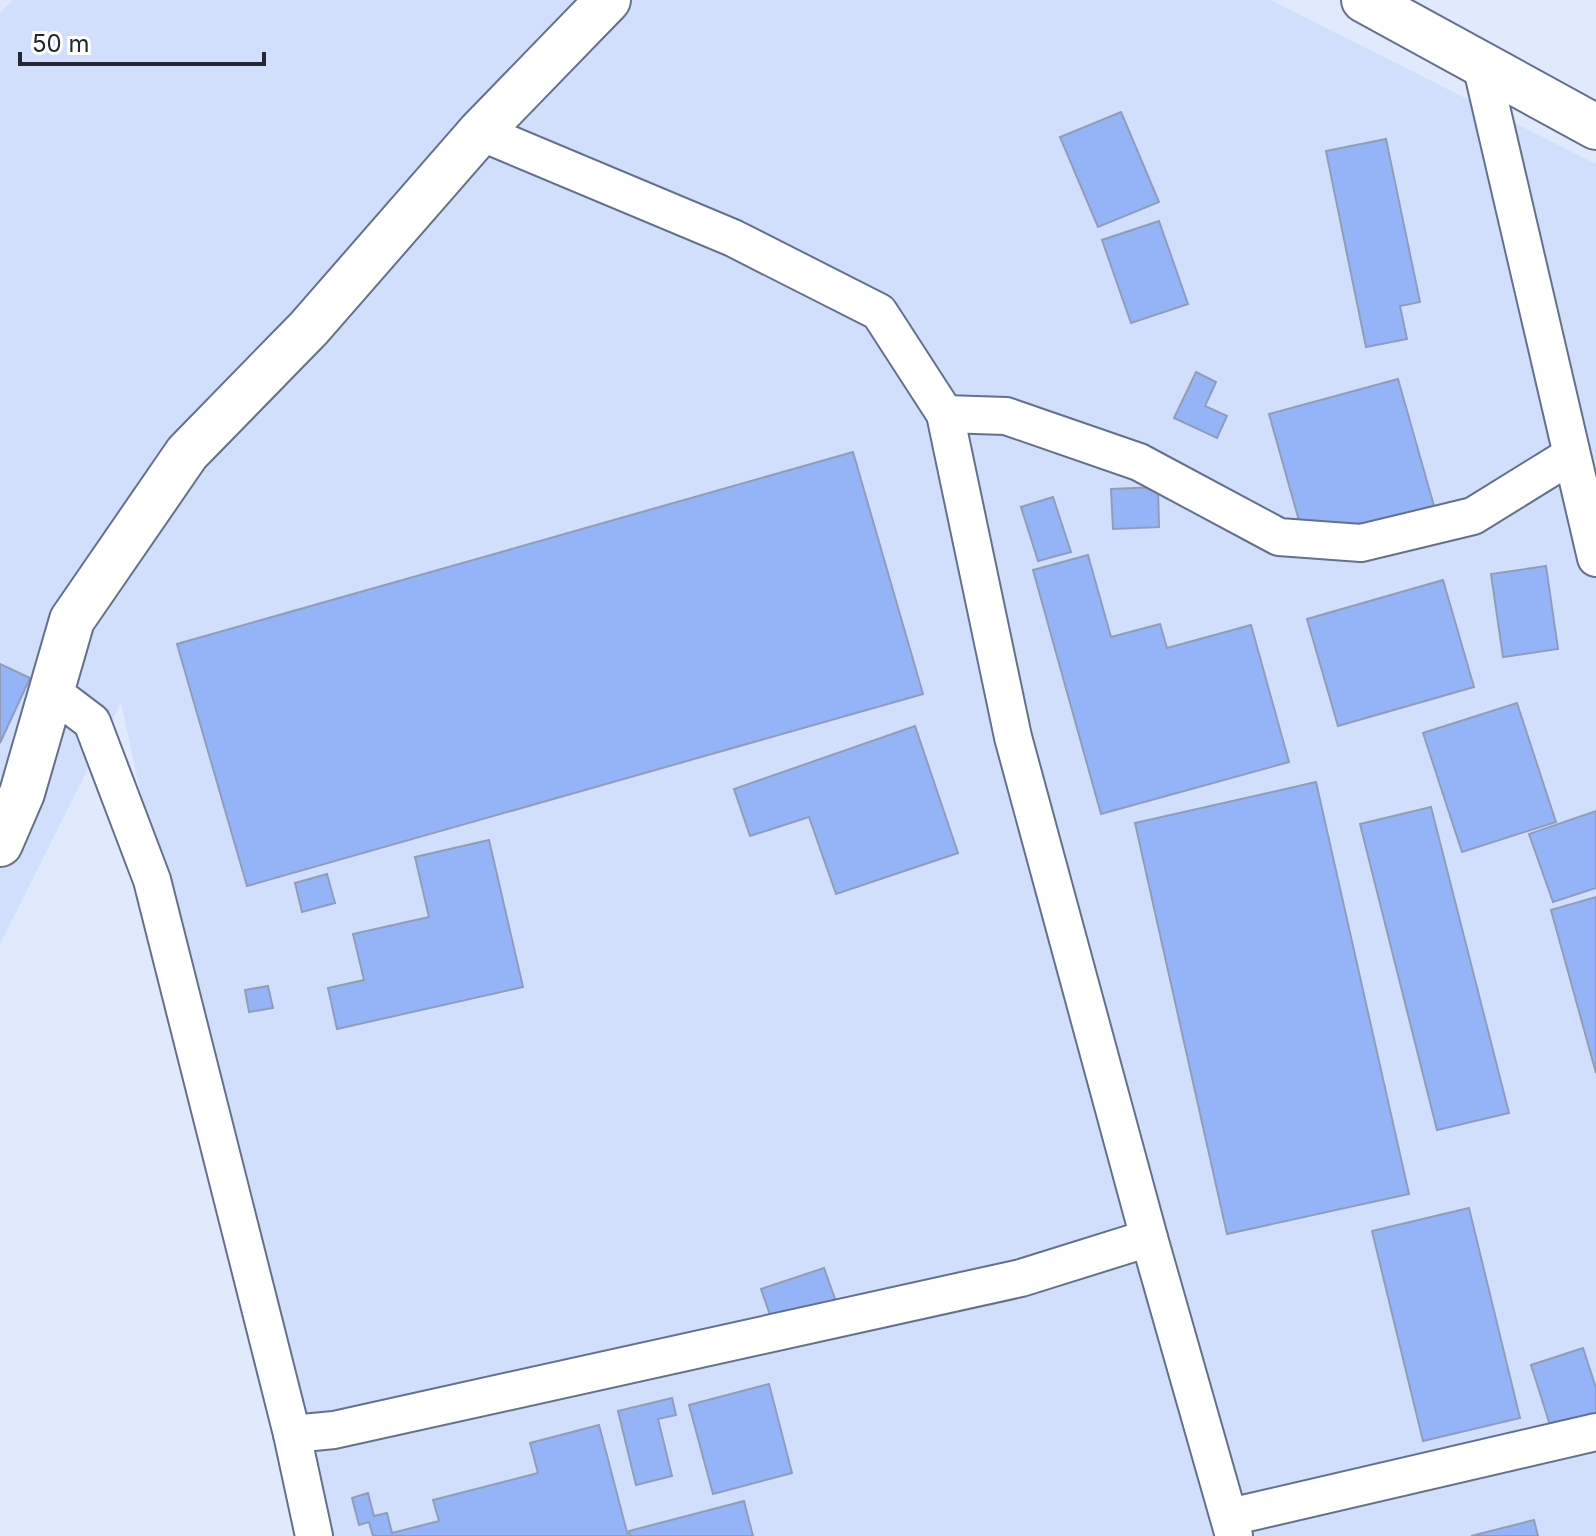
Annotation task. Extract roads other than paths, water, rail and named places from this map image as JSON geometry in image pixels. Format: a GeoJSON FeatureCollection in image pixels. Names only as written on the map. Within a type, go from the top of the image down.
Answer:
{"type":"FeatureCollection","features":[{"type":"Feature","properties":{"kind":"street"},"geometry":{"type":"LineString","coordinates":[[0,844],[22,793],[72,620],[187,453],[309,328],[480,132],[608,0]]}},
{"type":"Feature","properties":{"kind":"street"},"geometry":{"type":"LineString","coordinates":[[1364,0],[1596,127]]}},
{"type":"Feature","properties":{"kind":"street"},"geometry":{"type":"LineString","coordinates":[[1481,64],[1596,558]]}},
{"type":"Feature","properties":{"kind":"street"},"geometry":{"type":"LineString","coordinates":[[480,132],[733,238],[879,312],[945,414],[1013,737],[1149,1238],[1232,1527],[1596,1432]]}},
{"type":"Feature","properties":{"kind":"street"},"geometry":{"type":"LineString","coordinates":[[945,414],[1006,416],[1139,462],[1279,537],[1361,543],[1473,516],[1570,456]]}},
{"type":"Feature","properties":{"kind":"street"},"geometry":{"type":"LineString","coordinates":[[51,691],[92,722],[152,880],[292,1434],[314,1536]]}},
{"type":"Feature","properties":{"kind":"street"},"geometry":{"type":"LineString","coordinates":[[292,1434],[334,1430],[1021,1278],[1149,1238]]}}]}
